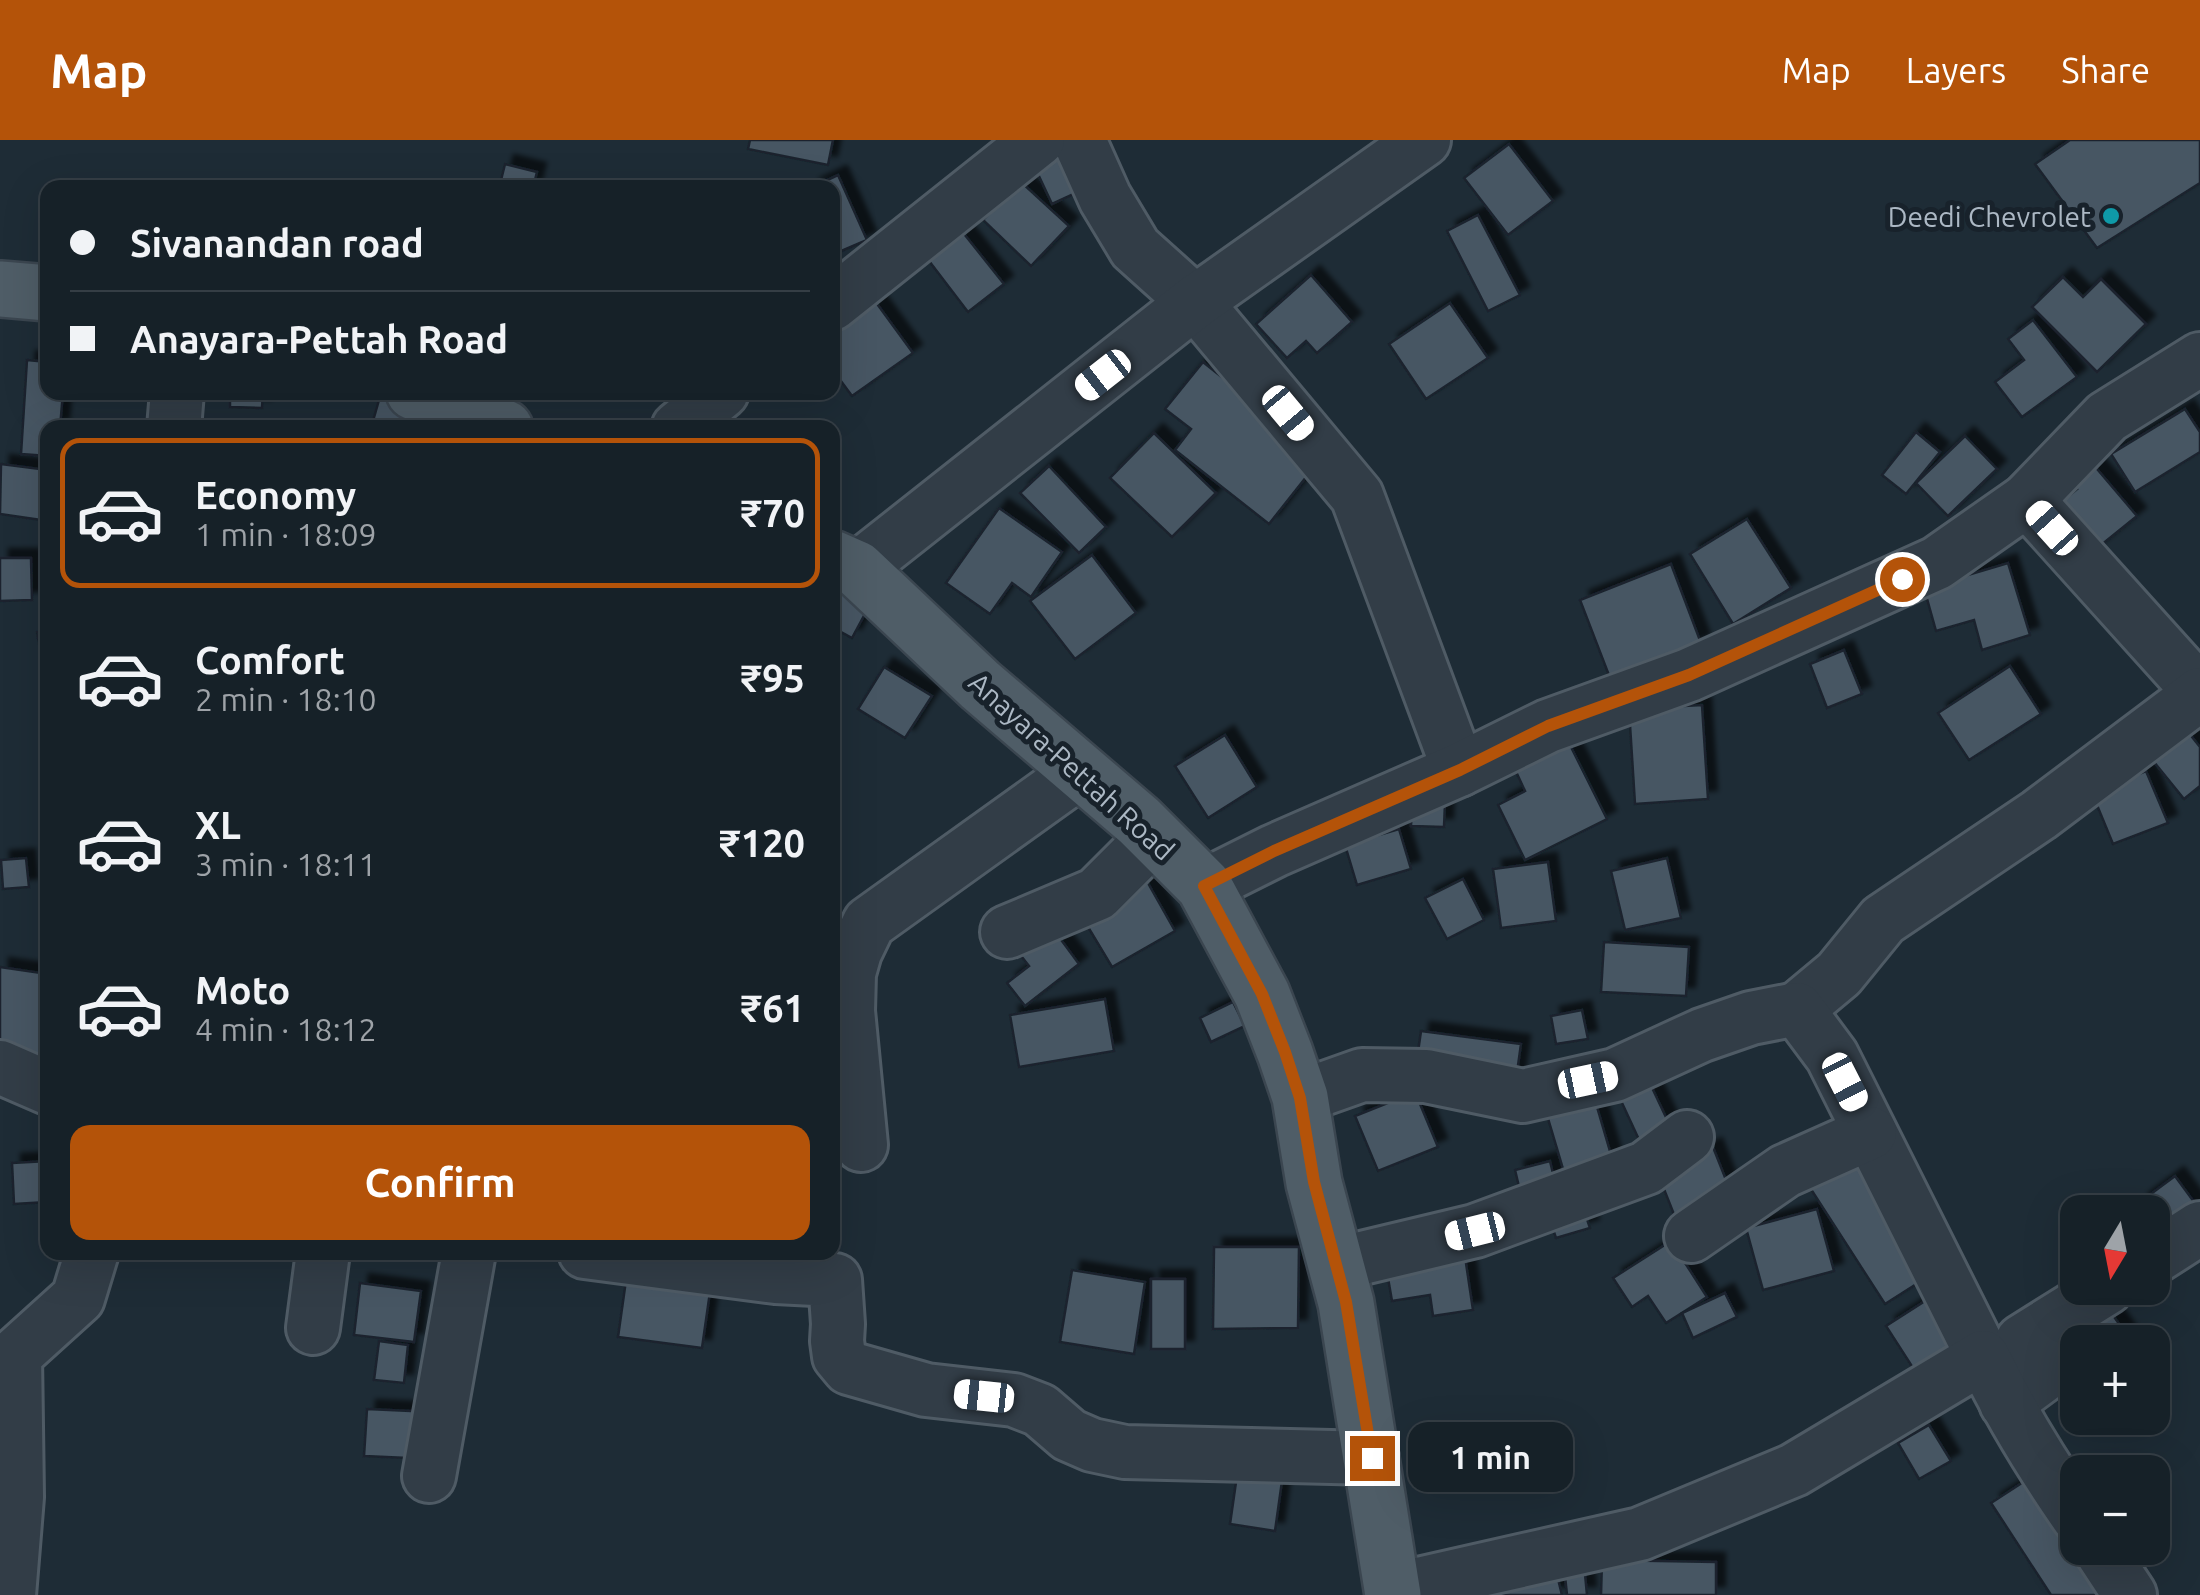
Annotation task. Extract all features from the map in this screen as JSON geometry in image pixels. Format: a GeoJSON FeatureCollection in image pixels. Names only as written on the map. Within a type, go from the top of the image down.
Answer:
{"type":"FeatureCollection","features":[{"type":"Feature","properties":{"kind":"main road"},"geometry":{"type":"LineString","coordinates":[[0,289],[40,292]]}},
{"type":"Feature","properties":{"kind":"main road"},"geometry":{"type":"LineString","coordinates":[[434,400],[484,420]]}},
{"type":"Feature","properties":{"kind":"main road","name":"Anayara-Pettah Road"},"geometry":{"type":"LineString","coordinates":[[845,564],[1154,836],[1204,886],[1262,994],[1300,1098],[1314,1182],[1346,1302],[1392,1592]]}},
{"type":"Feature","properties":{"kind":"street"},"geometry":{"type":"LineString","coordinates":[[840,298],[1038,140]]}},
{"type":"Feature","properties":{"kind":"street"},"geometry":{"type":"LineString","coordinates":[[1078,140],[1105,198],[1135,248],[1195,302],[1357,496],[1460,770]]}},
{"type":"Feature","properties":{"kind":"street"},"geometry":{"type":"LineString","coordinates":[[845,564],[1195,302],[1424,140]]}},
{"type":"Feature","properties":{"kind":"street"},"geometry":{"type":"LineString","coordinates":[[1204,886],[1548,726],[1689,675],[1937,563],[2027,500],[2107,416],[2200,359]]}},
{"type":"Feature","properties":{"kind":"street"},"geometry":{"type":"LineString","coordinates":[[688,420],[712,400]]}},
{"type":"Feature","properties":{"kind":"street"},"geometry":{"type":"LineString","coordinates":[[1300,1098],[1362,1075],[1426,1076],[1523,1096],[1615,1075],[1702,1035],[1751,1018],[1797,1009],[1839,974],[1883,920],[2040,815],[2200,693],[2027,500]]}},
{"type":"Feature","properties":{"kind":"street"},"geometry":{"type":"LineString","coordinates":[[861,1145],[848,1010],[855,952],[869,923],[1081,771]]}},
{"type":"Feature","properties":{"kind":"street"},"geometry":{"type":"LineString","coordinates":[[1007,932],[1097,894],[1154,836]]}},
{"type":"Feature","properties":{"kind":"street"},"geometry":{"type":"LineString","coordinates":[[1797,1009],[1832,1056],[2006,1403],[2060,1490]]}},
{"type":"Feature","properties":{"kind":"street"},"geometry":{"type":"LineString","coordinates":[[0,1067],[40,1084]]}},
{"type":"Feature","properties":{"kind":"street"},"geometry":{"type":"LineString","coordinates":[[1691,1236],[1785,1171],[1870,1132]]}},
{"type":"Feature","properties":{"kind":"street"},"geometry":{"type":"LineString","coordinates":[[1337,1264],[1475,1231],[1646,1168],[1687,1137]]}},
{"type":"Feature","properties":{"kind":"street"},"geometry":{"type":"LineString","coordinates":[[2170,1247],[2200,1228]]}},
{"type":"Feature","properties":{"kind":"street"},"geometry":{"type":"LineString","coordinates":[[9,1595],[17,1497],[8,1355],[78,1298],[90,1260]]}},
{"type":"Feature","properties":{"kind":"street"},"geometry":{"type":"LineString","coordinates":[[313,1328],[322,1260]]}},
{"type":"Feature","properties":{"kind":"street"},"geometry":{"type":"LineString","coordinates":[[429,1476],[468,1260]]}},
{"type":"Feature","properties":{"kind":"street"},"geometry":{"type":"LineString","coordinates":[[647,1260],[776,1277],[835,1280],[836,1341],[839,1356],[849,1368],[926,1390],[1014,1400],[1040,1410],[1069,1434],[1092,1445],[1125,1452],[1372,1458]]}},
{"type":"Feature","properties":{"kind":"street"},"geometry":{"type":"LineString","coordinates":[[2006,1403],[2044,1375],[2022,1341],[2080,1305]]}},
{"type":"Feature","properties":{"kind":"street"},"geometry":{"type":"LineString","coordinates":[[1392,1592],[1640,1534],[1794,1470],[1984,1357]]}},
{"type":"Feature","properties":{"kind":"street"},"geometry":{"type":"LineString","coordinates":[[2110,1565],[2130,1595]]}},
{"type":"Feature","properties":{"kind":"building"},"geometry":{"type":"Polygon","coordinates":[[[750,140],[833,140],[828,165],[748,149],[750,140]]]}},
{"type":"Feature","properties":{"kind":"building"},"geometry":{"type":"Polygon","coordinates":[[[1065,140],[1089,187],[1052,204],[1030,157],[1065,140]]]}},
{"type":"Feature","properties":{"kind":"building","name":"Deedi Chevrolet"},"geometry":{"type":"Polygon","coordinates":[[[2070,140],[2200,140],[2200,183],[2097,248],[2035,164],[2070,140]]]}},
{"type":"Feature","properties":{"kind":"building"},"geometry":{"type":"Polygon","coordinates":[[[1509,144],[1553,201],[1508,235],[1464,178],[1509,144]]]}},
{"type":"Feature","properties":{"kind":"building"},"geometry":{"type":"Polygon","coordinates":[[[505,164],[537,172],[535,180],[501,180],[505,164]]]}},
{"type":"Feature","properties":{"kind":"building"},"geometry":{"type":"Polygon","coordinates":[[[838,175],[867,240],[840,252],[840,180],[827,180],[838,175]]]}},
{"type":"Feature","properties":{"kind":"building"},"geometry":{"type":"Polygon","coordinates":[[[1020,181],[1069,226],[1031,266],[983,220],[1020,181]]]}},
{"type":"Feature","properties":{"kind":"building"},"geometry":{"type":"Polygon","coordinates":[[[1478,215],[1520,295],[1488,311],[1447,231],[1478,215]]]}},
{"type":"Feature","properties":{"kind":"building"},"geometry":{"type":"Polygon","coordinates":[[[961,230],[1004,284],[968,312],[926,257],[961,230]]]}},
{"type":"Feature","properties":{"kind":"building"},"geometry":{"type":"Polygon","coordinates":[[[1311,275],[1352,322],[1317,353],[1306,341],[1287,358],[1256,324],[1311,275]]]}},
{"type":"Feature","properties":{"kind":"building"},"geometry":{"type":"Polygon","coordinates":[[[2063,277],[2083,297],[2101,279],[2146,324],[2097,372],[2032,307],[2063,277]]]}},
{"type":"Feature","properties":{"kind":"building"},"geometry":{"type":"Polygon","coordinates":[[[875,301],[913,353],[852,396],[840,380],[840,325],[875,301]]]}},
{"type":"Feature","properties":{"kind":"building"},"geometry":{"type":"Polygon","coordinates":[[[1450,303],[1488,358],[1426,399],[1389,344],[1450,303]]]}},
{"type":"Feature","properties":{"kind":"building"},"geometry":{"type":"Polygon","coordinates":[[[2033,320],[2077,377],[2022,417],[1995,382],[2024,360],[2008,339],[2033,320]]]}},
{"type":"Feature","properties":{"kind":"building"},"geometry":{"type":"Polygon","coordinates":[[[27,360],[40,361],[40,400],[62,400],[61,420],[40,420],[40,455],[21,454],[27,360]]]}},
{"type":"Feature","properties":{"kind":"building"},"geometry":{"type":"Polygon","coordinates":[[[1203,362],[1322,457],[1269,524],[1175,450],[1191,429],[1165,409],[1203,362]]]}},
{"type":"Feature","properties":{"kind":"building"},"geometry":{"type":"Polygon","coordinates":[[[230,400],[262,400],[262,408],[230,407],[230,400]]]}},
{"type":"Feature","properties":{"kind":"building"},"geometry":{"type":"Polygon","coordinates":[[[379,400],[404,400],[440,411],[437,420],[373,420],[379,400]]]}},
{"type":"Feature","properties":{"kind":"building"},"geometry":{"type":"Polygon","coordinates":[[[2185,409],[2200,432],[2200,452],[2135,492],[2111,454],[2185,409]]]}},
{"type":"Feature","properties":{"kind":"building"},"geometry":{"type":"Polygon","coordinates":[[[1916,432],[1940,452],[1906,494],[1882,475],[1916,432]]]}},
{"type":"Feature","properties":{"kind":"building"},"geometry":{"type":"Polygon","coordinates":[[[1154,433],[1216,493],[1172,537],[1110,478],[1154,433]]]}},
{"type":"Feature","properties":{"kind":"building"},"geometry":{"type":"Polygon","coordinates":[[[1965,436],[1997,469],[1948,516],[1916,483],[1965,436]]]}},
{"type":"Feature","properties":{"kind":"building"},"geometry":{"type":"Polygon","coordinates":[[[2092,463],[2137,516],[2090,554],[2053,509],[2077,489],[2070,481],[2092,463]]]}},
{"type":"Feature","properties":{"kind":"building"},"geometry":{"type":"Polygon","coordinates":[[[1,464],[40,469],[40,520],[0,514],[1,464]]]}},
{"type":"Feature","properties":{"kind":"building"},"geometry":{"type":"Polygon","coordinates":[[[1049,466],[1106,527],[1079,553],[1020,493],[1049,466]]]}},
{"type":"Feature","properties":{"kind":"building"},"geometry":{"type":"Polygon","coordinates":[[[999,508],[1062,552],[1031,597],[1012,583],[990,614],[946,583],[999,508]]]}},
{"type":"Feature","properties":{"kind":"building"},"geometry":{"type":"Polygon","coordinates":[[[1747,519],[1791,588],[1733,624],[1690,554],[1747,519]]]}},
{"type":"Feature","properties":{"kind":"building"},"geometry":{"type":"Polygon","coordinates":[[[1092,555],[1136,613],[1075,659],[1030,601],[1092,555]]]}},
{"type":"Feature","properties":{"kind":"building"},"geometry":{"type":"Polygon","coordinates":[[[0,558],[31,558],[32,600],[0,601],[0,558]]]}},
{"type":"Feature","properties":{"kind":"building"},"geometry":{"type":"Polygon","coordinates":[[[2008,563],[2030,635],[1982,650],[1974,620],[1936,631],[1924,588],[2008,563]]]}},
{"type":"Feature","properties":{"kind":"building"},"geometry":{"type":"Polygon","coordinates":[[[1671,564],[1701,643],[1610,678],[1580,600],[1671,564]]]}},
{"type":"Feature","properties":{"kind":"building"},"geometry":{"type":"Polygon","coordinates":[[[844,584],[873,599],[852,638],[840,631],[840,591],[844,584]]]}},
{"type":"Feature","properties":{"kind":"building"},"geometry":{"type":"Polygon","coordinates":[[[1844,650],[1862,694],[1827,708],[1810,664],[1844,650]]]}},
{"type":"Feature","properties":{"kind":"building"},"geometry":{"type":"Polygon","coordinates":[[[2010,666],[2041,714],[1969,760],[1938,713],[2010,666]]]}},
{"type":"Feature","properties":{"kind":"building"},"geometry":{"type":"Polygon","coordinates":[[[884,667],[932,696],[905,738],[858,709],[884,667]]]}},
{"type":"Feature","properties":{"kind":"building"},"geometry":{"type":"Polygon","coordinates":[[[1702,705],[1708,799],[1635,804],[1629,709],[1702,705]]]}},
{"type":"Feature","properties":{"kind":"building"},"geometry":{"type":"Polygon","coordinates":[[[2181,723],[2200,747],[2200,786],[2184,799],[2145,751],[2181,723]]]}},
{"type":"Feature","properties":{"kind":"building"},"geometry":{"type":"Polygon","coordinates":[[[1225,735],[1257,787],[1208,818],[1175,766],[1225,735]]]}},
{"type":"Feature","properties":{"kind":"building"},"geometry":{"type":"Polygon","coordinates":[[[1566,737],[1607,819],[1525,860],[1498,805],[1525,791],[1512,763],[1566,737]]]}},
{"type":"Feature","properties":{"kind":"building"},"geometry":{"type":"Polygon","coordinates":[[[2146,771],[2168,823],[2113,844],[2092,793],[2146,771]]]}},
{"type":"Feature","properties":{"kind":"building"},"geometry":{"type":"Polygon","coordinates":[[[1412,801],[1445,803],[1444,827],[1411,826],[1412,801]]]}},
{"type":"Feature","properties":{"kind":"building"},"geometry":{"type":"Polygon","coordinates":[[[1399,829],[1411,869],[1357,885],[1345,845],[1399,829]]]}},
{"type":"Feature","properties":{"kind":"building"},"geometry":{"type":"Polygon","coordinates":[[[26,858],[29,887],[3,889],[1,860],[26,858]]]}},
{"type":"Feature","properties":{"kind":"building"},"geometry":{"type":"Polygon","coordinates":[[[1667,858],[1681,918],[1625,930],[1611,871],[1667,858]]]}},
{"type":"Feature","properties":{"kind":"building"},"geometry":{"type":"Polygon","coordinates":[[[1548,862],[1556,921],[1501,928],[1493,869],[1548,862]]]}},
{"type":"Feature","properties":{"kind":"building"},"geometry":{"type":"Polygon","coordinates":[[[1144,876],[1175,931],[1112,967],[1079,912],[1144,876]]]}},
{"type":"Feature","properties":{"kind":"building"},"geometry":{"type":"Polygon","coordinates":[[[1463,879],[1484,920],[1447,939],[1425,898],[1463,879]]]}},
{"type":"Feature","properties":{"kind":"building"},"geometry":{"type":"Polygon","coordinates":[[[1048,922],[1079,964],[1025,1006],[1007,983],[1029,966],[1014,947],[1048,922]]]}},
{"type":"Feature","properties":{"kind":"building"},"geometry":{"type":"Polygon","coordinates":[[[1604,942],[1689,947],[1686,996],[1601,992],[1604,942]]]}},
{"type":"Feature","properties":{"kind":"building"},"geometry":{"type":"Polygon","coordinates":[[[0,967],[40,973],[40,1056],[0,1051],[0,967]]]}},
{"type":"Feature","properties":{"kind":"building"},"geometry":{"type":"Polygon","coordinates":[[[1105,999],[1114,1051],[1019,1067],[1010,1015],[1105,999]]]}},
{"type":"Feature","properties":{"kind":"building"},"geometry":{"type":"Polygon","coordinates":[[[1233,1002],[1245,1026],[1211,1042],[1200,1018],[1233,1002]]]}},
{"type":"Feature","properties":{"kind":"building"},"geometry":{"type":"Polygon","coordinates":[[[1582,1010],[1588,1039],[1556,1044],[1551,1016],[1582,1010]]]}},
{"type":"Feature","properties":{"kind":"building"},"geometry":{"type":"Polygon","coordinates":[[[1421,1031],[1521,1044],[1515,1087],[1415,1073],[1421,1031]]]}},
{"type":"Feature","properties":{"kind":"building"},"geometry":{"type":"Polygon","coordinates":[[[1647,1077],[1672,1130],[1641,1144],[1616,1090],[1647,1077]]]}},
{"type":"Feature","properties":{"kind":"building"},"geometry":{"type":"Polygon","coordinates":[[[1415,1092],[1438,1147],[1378,1171],[1355,1116],[1415,1092]]]}},
{"type":"Feature","properties":{"kind":"building"},"geometry":{"type":"Polygon","coordinates":[[[1595,1100],[1614,1165],[1566,1179],[1547,1115],[1595,1100]]]}},
{"type":"Feature","properties":{"kind":"building"},"geometry":{"type":"Polygon","coordinates":[[[1713,1147],[1732,1195],[1675,1217],[1656,1169],[1713,1147]]]}},
{"type":"Feature","properties":{"kind":"building"},"geometry":{"type":"Polygon","coordinates":[[[1850,1152],[1929,1276],[1885,1304],[1805,1180],[1850,1152]]]}},
{"type":"Feature","properties":{"kind":"building"},"geometry":{"type":"Polygon","coordinates":[[[40,1161],[40,1202],[14,1204],[12,1163],[40,1161]]]}},
{"type":"Feature","properties":{"kind":"building"},"geometry":{"type":"Polygon","coordinates":[[[1550,1161],[1556,1186],[1521,1195],[1515,1170],[1550,1161]]]}},
{"type":"Feature","properties":{"kind":"building"},"geometry":{"type":"Polygon","coordinates":[[[2175,1176],[2200,1210],[2170,1235],[2170,1195],[2149,1195],[2175,1176]]]}},
{"type":"Feature","properties":{"kind":"building"},"geometry":{"type":"Polygon","coordinates":[[[1582,1204],[1590,1228],[1556,1238],[1548,1215],[1582,1204]]]}},
{"type":"Feature","properties":{"kind":"building"},"geometry":{"type":"Polygon","coordinates":[[[1817,1209],[1834,1271],[1763,1290],[1746,1228],[1817,1209]]]}},
{"type":"Feature","properties":{"kind":"building"},"geometry":{"type":"Polygon","coordinates":[[[1671,1241],[1707,1297],[1666,1323],[1648,1296],[1632,1307],[1613,1278],[1671,1241]]]}},
{"type":"Feature","properties":{"kind":"building"},"geometry":{"type":"Polygon","coordinates":[[[1463,1243],[1473,1310],[1433,1316],[1430,1295],[1392,1301],[1384,1255],[1463,1243]]]}},
{"type":"Feature","properties":{"kind":"building"},"geometry":{"type":"Polygon","coordinates":[[[1214,1247],[1299,1247],[1298,1328],[1213,1329],[1214,1247]]]}},
{"type":"Feature","properties":{"kind":"building"},"geometry":{"type":"Polygon","coordinates":[[[1072,1270],[1145,1282],[1134,1354],[1060,1342],[1072,1270]]]}},
{"type":"Feature","properties":{"kind":"building"},"geometry":{"type":"Polygon","coordinates":[[[627,1273],[711,1285],[702,1348],[618,1337],[627,1273]]]}},
{"type":"Feature","properties":{"kind":"building"},"geometry":{"type":"Polygon","coordinates":[[[1151,1279],[1185,1279],[1185,1349],[1151,1349],[1151,1279]]]}},
{"type":"Feature","properties":{"kind":"building"},"geometry":{"type":"Polygon","coordinates":[[[360,1283],[421,1291],[414,1342],[354,1335],[360,1283]]]}},
{"type":"Feature","properties":{"kind":"building"},"geometry":{"type":"Polygon","coordinates":[[[1725,1293],[1737,1317],[1693,1338],[1682,1313],[1725,1293]]]}},
{"type":"Feature","properties":{"kind":"building"},"geometry":{"type":"Polygon","coordinates":[[[1936,1294],[1972,1350],[1922,1382],[1886,1326],[1936,1294]]]}},
{"type":"Feature","properties":{"kind":"building"},"geometry":{"type":"Polygon","coordinates":[[[2106,1305],[2120,1325],[2074,1325],[2106,1305]]]}},
{"type":"Feature","properties":{"kind":"building"},"geometry":{"type":"Polygon","coordinates":[[[2060,1335],[2060,1360],[2048,1343],[2060,1335]]]}},
{"type":"Feature","properties":{"kind":"building"},"geometry":{"type":"Polygon","coordinates":[[[379,1341],[408,1345],[404,1383],[374,1380],[379,1341]]]}},
{"type":"Feature","properties":{"kind":"building"},"geometry":{"type":"Polygon","coordinates":[[[367,1409],[433,1412],[430,1459],[364,1456],[367,1409]]]}},
{"type":"Feature","properties":{"kind":"building"},"geometry":{"type":"Polygon","coordinates":[[[1929,1425],[1951,1461],[1919,1479],[1898,1443],[1929,1425]]]}},
{"type":"Feature","properties":{"kind":"building"},"geometry":{"type":"Polygon","coordinates":[[[1238,1468],[1283,1474],[1275,1531],[1230,1524],[1238,1468]]]}},
{"type":"Feature","properties":{"kind":"building"},"geometry":{"type":"Polygon","coordinates":[[[2034,1475],[2060,1515],[2060,1565],[2090,1565],[2105,1595],[2051,1595],[1991,1503],[2034,1475]]]}},
{"type":"Feature","properties":{"kind":"building"},"geometry":{"type":"Polygon","coordinates":[[[1602,1560],[1716,1562],[1716,1595],[1601,1595],[1602,1560]]]}},
{"type":"Feature","properties":{"kind":"building"},"geometry":{"type":"Polygon","coordinates":[[[1556,1571],[1562,1595],[1454,1595],[1556,1571]]]}},
{"type":"Feature","properties":{"kind":"building"},"geometry":{"type":"Polygon","coordinates":[[[1585,1574],[1587,1595],[1567,1595],[1565,1576],[1585,1574]]]}},
{"type":"Feature","properties":{"kind":"place","name":"Deedi Chevrolet"},"geometry":{"type":"Point","coordinates":[2111,216]}},
{"type":"Feature","properties":{"kind":"route"},"geometry":{"type":"LineString","coordinates":[[1372,1458],[1346,1302],[1314,1182],[1300,1098],[1262,994],[1204,886],[1548,726],[1689,675],[1902,579]]}}]}
